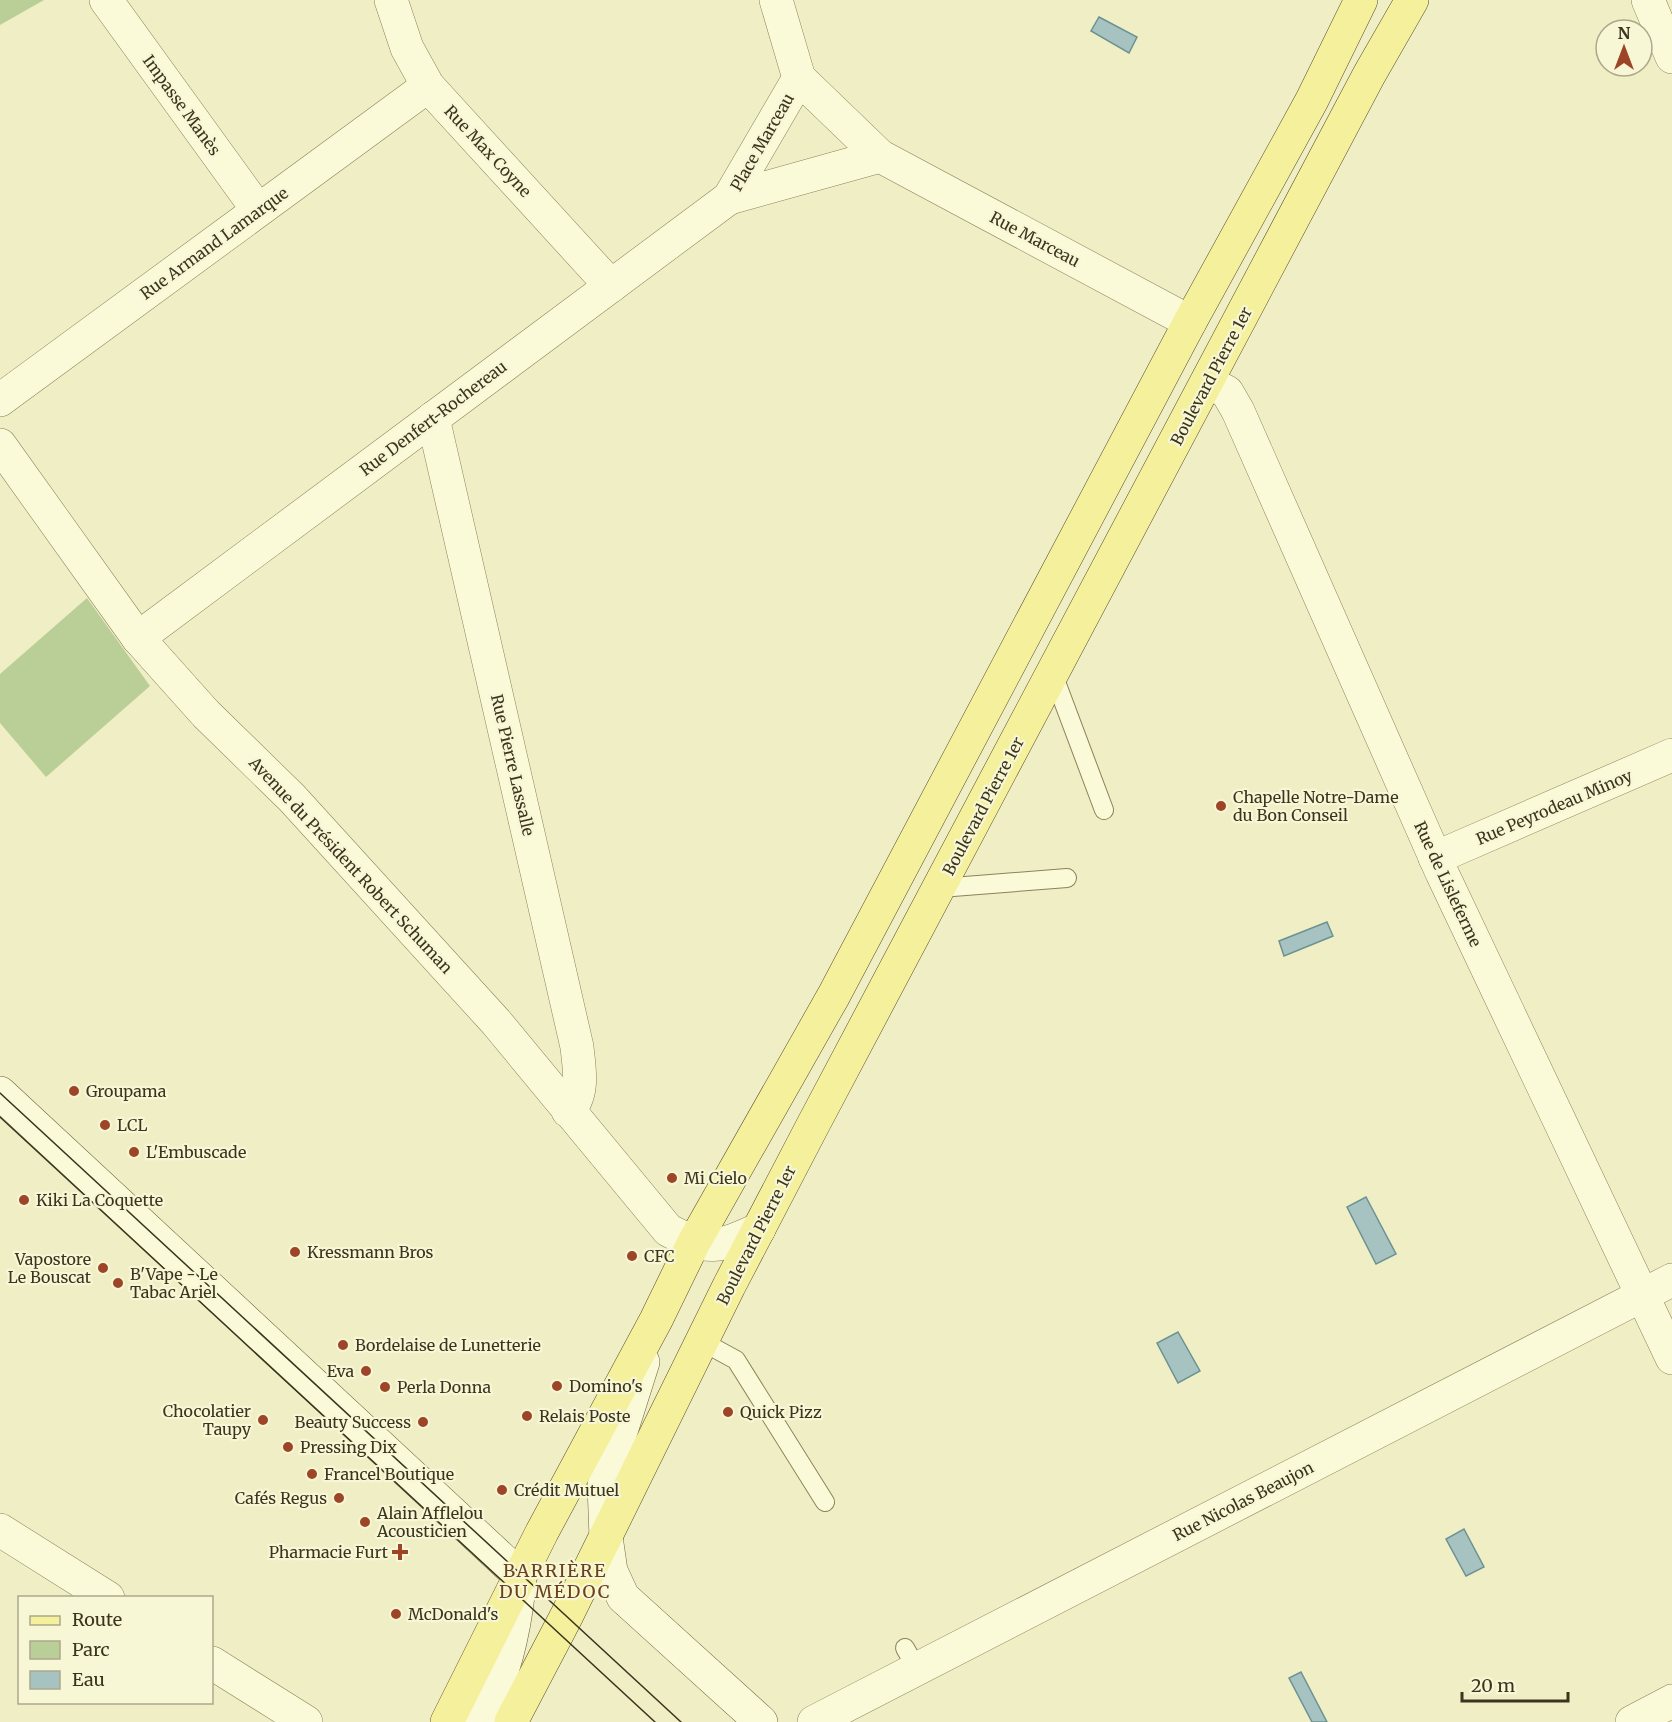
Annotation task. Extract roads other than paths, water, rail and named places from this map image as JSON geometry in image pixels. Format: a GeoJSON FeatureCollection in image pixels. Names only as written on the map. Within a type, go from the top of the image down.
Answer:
{"type":"FeatureCollection","features":[{"type":"Feature","properties":{"kind":"main road"},"geometry":{"type":"LineString","coordinates":[[447,1722],[520,1576],[656,1320],[693,1244],[834,995],[1190,322],[1312,100],[1361,0]]}},
{"type":"Feature","properties":{"kind":"main road","name":"Boulevard Pierre 1er"},"geometry":{"type":"LineString","coordinates":[[511,1722],[566,1617],[759,1229],[1369,75],[1412,0]]}},
{"type":"Feature","properties":{"kind":"street","name":"Impasse Manès"},"geometry":{"type":"LineString","coordinates":[[106,0],[258,210]]}},
{"type":"Feature","properties":{"kind":"street","name":"Rue Max Coyne"},"geometry":{"type":"LineString","coordinates":[[391,0],[407,48],[428,86],[611,286]]}},
{"type":"Feature","properties":{"kind":"street"},"geometry":{"type":"LineString","coordinates":[[776,0],[799,78]]}},
{"type":"Feature","properties":{"kind":"street"},"geometry":{"type":"LineString","coordinates":[[1648,0],[1672,57]]}},
{"type":"Feature","properties":{"kind":"street","name":"Place Marceau"},"geometry":{"type":"LineString","coordinates":[[729,198],[799,78],[880,156]]}},
{"type":"Feature","properties":{"kind":"street","name":"Rue Armand Lamarque"},"geometry":{"type":"LineString","coordinates":[[0,400],[428,86]]}},
{"type":"Feature","properties":{"kind":"street","name":"Place Marceau"},"geometry":{"type":"LineString","coordinates":[[729,198],[880,156]]}},
{"type":"Feature","properties":{"kind":"street","name":"Rue Marceau"},"geometry":{"type":"LineString","coordinates":[[880,156],[1190,322]]}},
{"type":"Feature","properties":{"kind":"street","name":"Rue Denfert-Rochereau"},"geometry":{"type":"LineString","coordinates":[[138,638],[729,198]]}},
{"type":"Feature","properties":{"kind":"street","name":"Rue de Lisleferme"},"geometry":{"type":"LineString","coordinates":[[1208,382],[1227,392],[1238,411],[1435,858],[1672,1359]]}},
{"type":"Feature","properties":{"kind":"street","name":"Rue Pierre Lassalle"},"geometry":{"type":"LineString","coordinates":[[433,418],[577,1047],[580,1082],[576,1104],[568,1111]]}},
{"type":"Feature","properties":{"kind":"street","name":"Avenue du Président Robert Schuman"},"geometry":{"type":"LineString","coordinates":[[0,445],[138,638],[206,714],[292,798],[496,1022],[668,1230],[693,1244]]}},
{"type":"Feature","properties":{"kind":"street","name":"Rue Peyrodeau Minoy"},"geometry":{"type":"LineString","coordinates":[[1435,858],[1672,755]]}},
{"type":"Feature","properties":{"kind":"street"},"geometry":{"type":"LineString","coordinates":[[0,1094],[520,1576],[519,1597],[502,1672],[481,1722]]}},
{"type":"Feature","properties":{"kind":"street"},"geometry":{"type":"LineString","coordinates":[[693,1244],[715,1246],[759,1229]]}},
{"type":"Feature","properties":{"kind":"street","name":"Rue Nicolas Beaujon"},"geometry":{"type":"LineString","coordinates":[[814,1722],[911,1659],[1672,1280]]}},
{"type":"Feature","properties":{"kind":"street"},"geometry":{"type":"LineString","coordinates":[[656,1320],[604,1485],[606,1537],[612,1571],[623,1597],[761,1722]]}},
{"type":"Feature","properties":{"kind":"street"},"geometry":{"type":"LineString","coordinates":[[0,1530],[105,1596]]}},
{"type":"Feature","properties":{"kind":"street"},"geometry":{"type":"LineString","coordinates":[[566,1617],[582,1605],[601,1599],[623,1597]]}},
{"type":"Feature","properties":{"kind":"street"},"geometry":{"type":"LineString","coordinates":[[213,1664],[306,1722]]}},
{"type":"Feature","properties":{"kind":"street"},"geometry":{"type":"LineString","coordinates":[[1632,1722],[1672,1701]]}},
{"type":"Feature","properties":{"kind":"lane"},"geometry":{"type":"LineString","coordinates":[[1053,674],[1104,810]]}},
{"type":"Feature","properties":{"kind":"lane"},"geometry":{"type":"LineString","coordinates":[[940,888],[1067,878]]}},
{"type":"Feature","properties":{"kind":"lane"},"geometry":{"type":"LineString","coordinates":[[703,1342],[736,1360],[825,1502]]}},
{"type":"Feature","properties":{"kind":"water"},"geometry":{"type":"Polygon","coordinates":[[[1099,17],[1137,37],[1129,53],[1091,31],[1099,17]]]}},
{"type":"Feature","properties":{"kind":"water"},"geometry":{"type":"Polygon","coordinates":[[[1327,922],[1333,936],[1284,956],[1279,941],[1327,922]]]}},
{"type":"Feature","properties":{"kind":"water"},"geometry":{"type":"Polygon","coordinates":[[[1366,1197],[1396,1254],[1376,1264],[1347,1207],[1366,1197]]]}},
{"type":"Feature","properties":{"kind":"water"},"geometry":{"type":"Polygon","coordinates":[[[1178,1332],[1200,1371],[1178,1383],[1157,1343],[1178,1332]]]}},
{"type":"Feature","properties":{"kind":"water"},"geometry":{"type":"Polygon","coordinates":[[[1464,1529],[1484,1567],[1466,1576],[1446,1539],[1464,1529]]]}},
{"type":"Feature","properties":{"kind":"water"},"geometry":{"type":"Polygon","coordinates":[[[1301,1672],[1327,1722],[1312,1722],[1289,1678],[1301,1672]]]}},
{"type":"Feature","properties":{"kind":"tram line"},"geometry":{"type":"LineString","coordinates":[[0,1093],[681,1722]]}},
{"type":"Feature","properties":{"kind":"tram line"},"geometry":{"type":"LineString","coordinates":[[0,1117],[655,1722]]}},
{"type":"Feature","properties":{"kind":"place","name":"Chapelle Notre-Dame du Bon Conseil"},"geometry":{"type":"Point","coordinates":[1221,806]}},
{"type":"Feature","properties":{"kind":"place","name":"Groupama"},"geometry":{"type":"Point","coordinates":[74,1091]}},
{"type":"Feature","properties":{"kind":"place","name":"LCL"},"geometry":{"type":"Point","coordinates":[105,1125]}},
{"type":"Feature","properties":{"kind":"place","name":"L'Embuscade"},"geometry":{"type":"Point","coordinates":[134,1152]}},
{"type":"Feature","properties":{"kind":"place","name":"Mi Cielo"},"geometry":{"type":"Point","coordinates":[672,1178]}},
{"type":"Feature","properties":{"kind":"place","name":"Kiki La Coquette"},"geometry":{"type":"Point","coordinates":[24,1200]}},
{"type":"Feature","properties":{"kind":"place","name":"Kressmann Bros"},"geometry":{"type":"Point","coordinates":[295,1252]}},
{"type":"Feature","properties":{"kind":"place","name":"CFC"},"geometry":{"type":"Point","coordinates":[632,1256]}},
{"type":"Feature","properties":{"kind":"place","name":"Vapostore Le Bouscat"},"geometry":{"type":"Point","coordinates":[103,1268]}},
{"type":"Feature","properties":{"kind":"place","name":"B'Vape - Le Tabac Ariel"},"geometry":{"type":"Point","coordinates":[118,1283]}},
{"type":"Feature","properties":{"kind":"place","name":"Bordelaise de Lunetterie"},"geometry":{"type":"Point","coordinates":[343,1345]}},
{"type":"Feature","properties":{"kind":"place","name":"Eva"},"geometry":{"type":"Point","coordinates":[366,1371]}},
{"type":"Feature","properties":{"kind":"place","name":"Domino's"},"geometry":{"type":"Point","coordinates":[557,1386]}},
{"type":"Feature","properties":{"kind":"place","name":"Perla Donna"},"geometry":{"type":"Point","coordinates":[385,1387]}},
{"type":"Feature","properties":{"kind":"place","name":"Quick Pizz"},"geometry":{"type":"Point","coordinates":[728,1412]}},
{"type":"Feature","properties":{"kind":"place","name":"Relais Poste"},"geometry":{"type":"Point","coordinates":[527,1416]}},
{"type":"Feature","properties":{"kind":"place","name":"Chocolatier Taupy"},"geometry":{"type":"Point","coordinates":[263,1420]}},
{"type":"Feature","properties":{"kind":"place","name":"Beauty Success"},"geometry":{"type":"Point","coordinates":[423,1422]}},
{"type":"Feature","properties":{"kind":"place","name":"Pressing Dix"},"geometry":{"type":"Point","coordinates":[288,1447]}},
{"type":"Feature","properties":{"kind":"place","name":"Francel Boutique"},"geometry":{"type":"Point","coordinates":[312,1474]}},
{"type":"Feature","properties":{"kind":"place","name":"Crédit Mutuel"},"geometry":{"type":"Point","coordinates":[502,1490]}},
{"type":"Feature","properties":{"kind":"place","name":"Cafés Regus"},"geometry":{"type":"Point","coordinates":[339,1498]}},
{"type":"Feature","properties":{"kind":"place","name":"Alain Afflelou Acousticien"},"geometry":{"type":"Point","coordinates":[365,1522]}},
{"type":"Feature","properties":{"kind":"place","name":"Pharmacie Furt"},"geometry":{"type":"Point","coordinates":[400,1552]}},
{"type":"Feature","properties":{"kind":"place","name":"McDonald's"},"geometry":{"type":"Point","coordinates":[396,1614]}},
{"type":"Feature","properties":{"kind":"district","name":"BARRIÈRE DU MÉDOC"},"geometry":{"type":"Point","coordinates":[555,1581]}}]}
